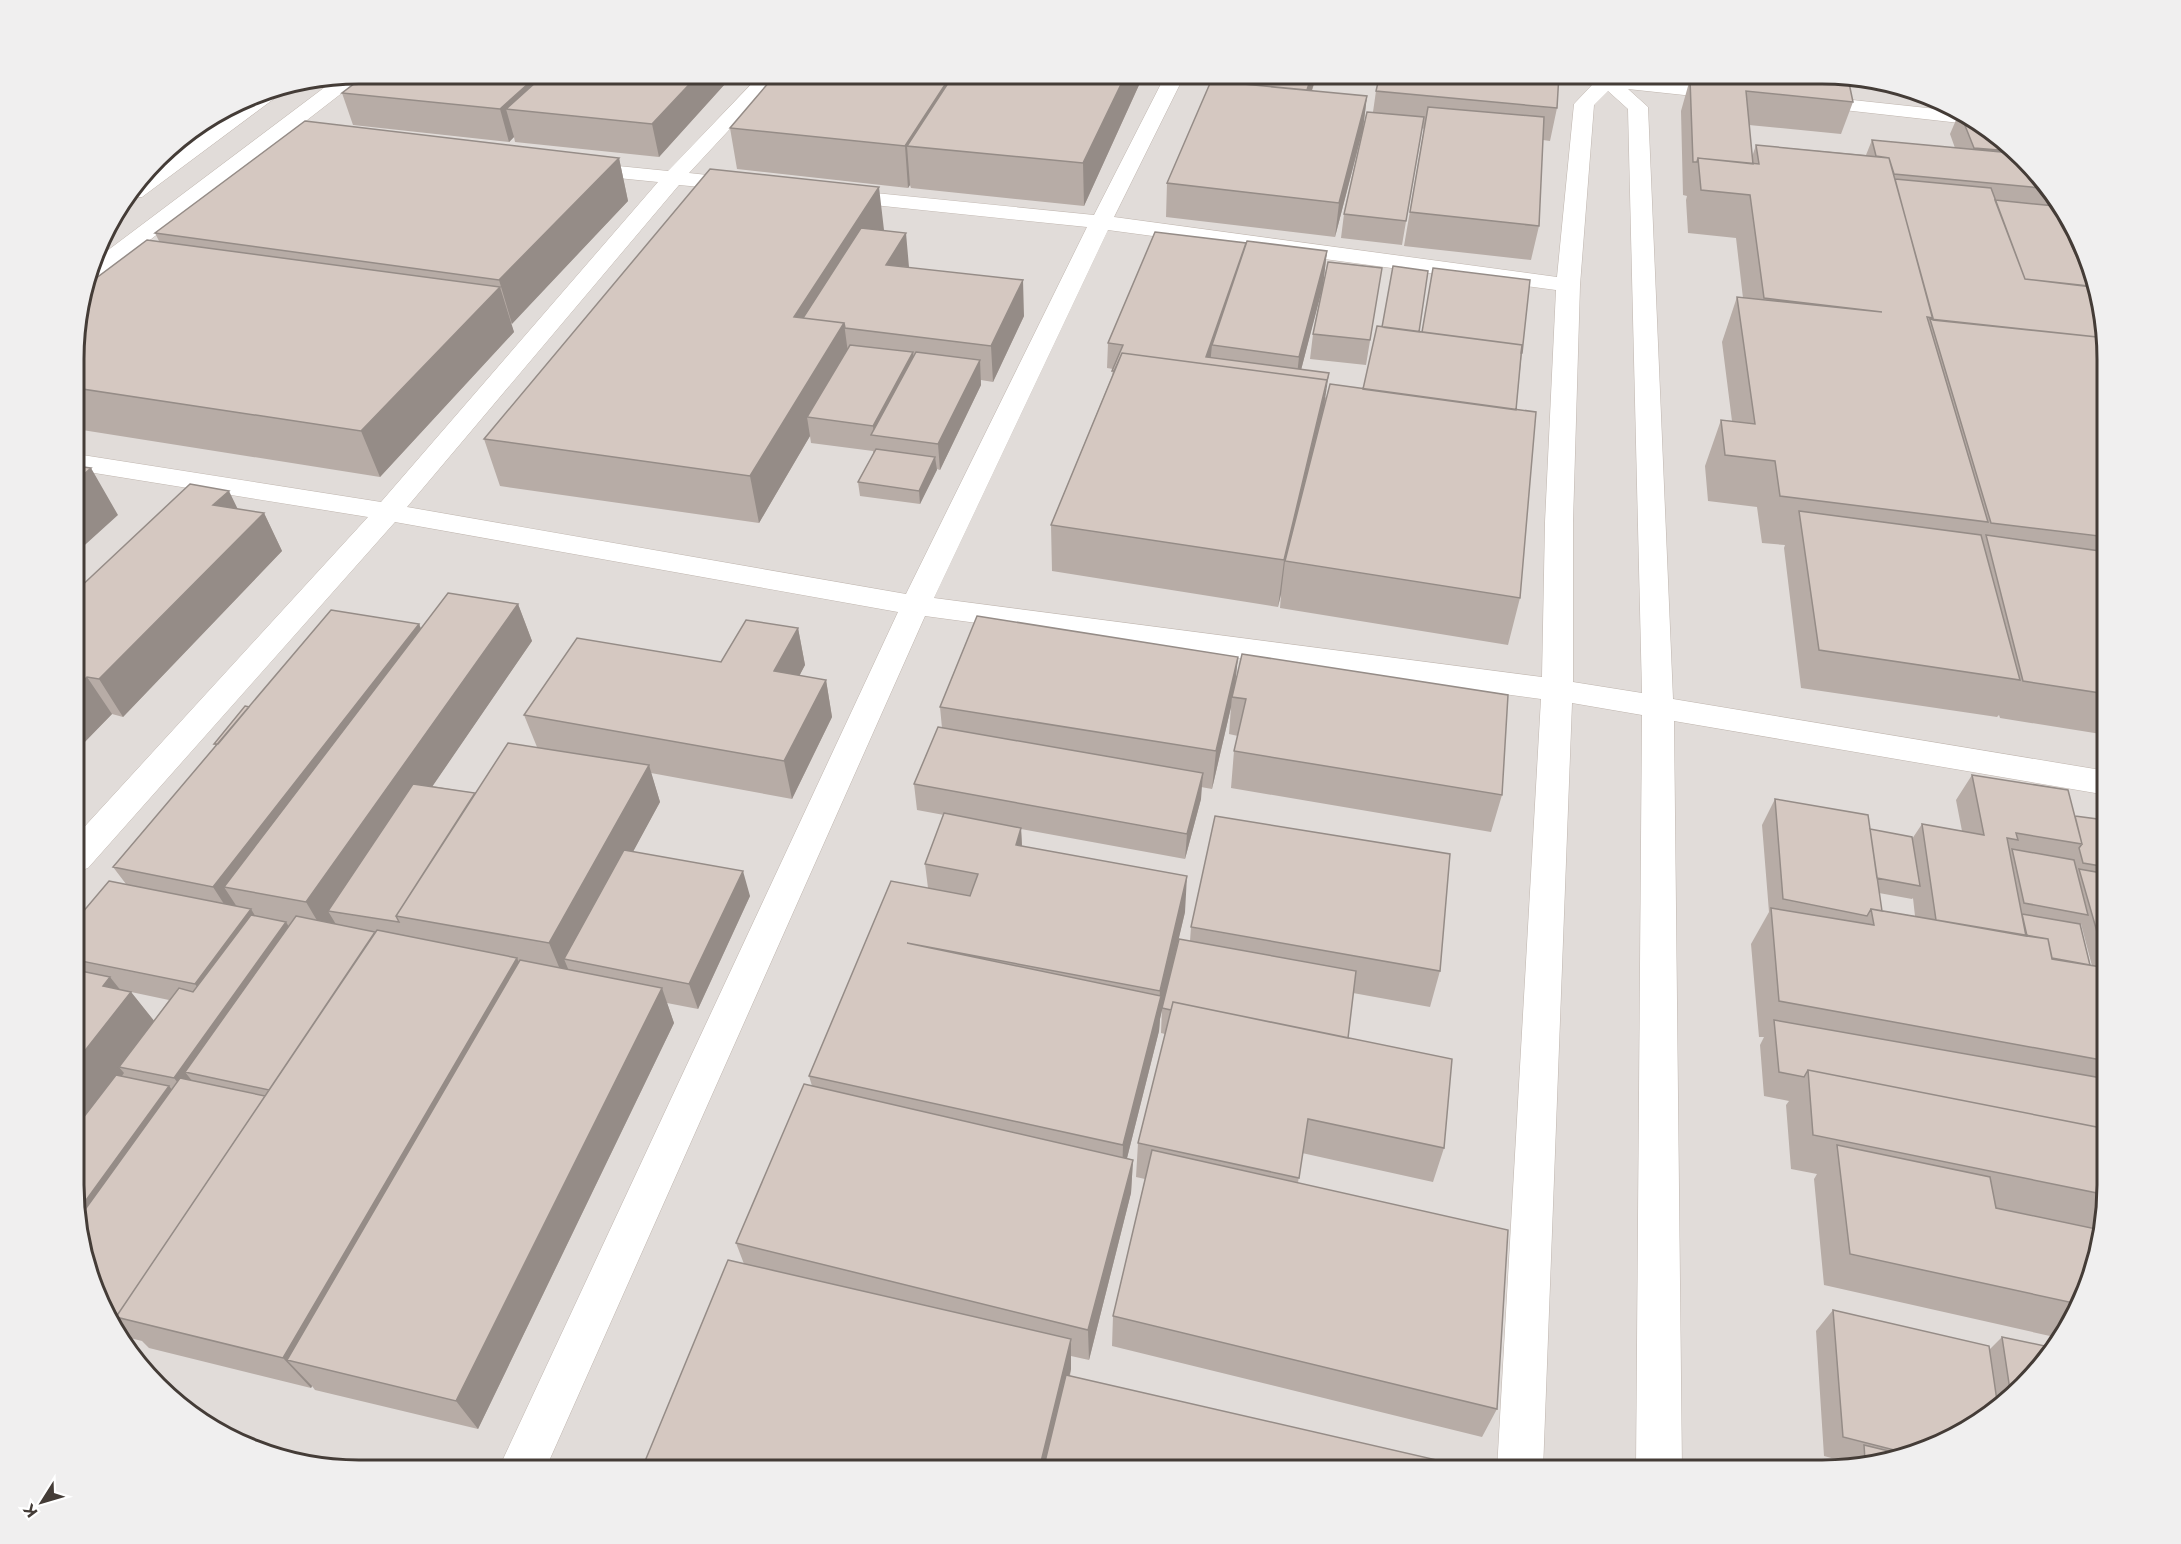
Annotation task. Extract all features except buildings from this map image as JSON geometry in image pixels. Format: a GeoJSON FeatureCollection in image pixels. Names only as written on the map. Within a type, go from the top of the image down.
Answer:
{"type":"FeatureCollection","features":[{"type":"Feature","properties":{"kind":"street"},"geometry":{"type":"LineString","coordinates":[[84,850],[388,512],[673,178],[762,84]]}},
{"type":"Feature","properties":{"kind":"street"},"geometry":{"type":"LineString","coordinates":[[526,1460],[915,605],[1099,222],[1171,84]]}},
{"type":"Feature","properties":{"kind":"street"},"geometry":{"type":"LineString","coordinates":[[1520,1460],[1557,690],[1559,522],[1569,285],[1584,104],[1604,84]]}},
{"type":"Feature","properties":{"kind":"street"},"geometry":{"type":"LineString","coordinates":[[1611,84],[1638,106],[1658,708],[1659,1460]]}},
{"type":"Feature","properties":{"kind":"street"},"geometry":{"type":"LineString","coordinates":[[1672,84],[1746,95]]}},
{"type":"Feature","properties":{"kind":"street"},"geometry":{"type":"LineString","coordinates":[[100,267],[340,85]]}},
{"type":"Feature","properties":{"kind":"street"},"geometry":{"type":"LineString","coordinates":[[1793,100],[1951,116]]}},
{"type":"Feature","properties":{"kind":"street"},"geometry":{"type":"LineString","coordinates":[[150,180],[252,106]]}},
{"type":"Feature","properties":{"kind":"street"},"geometry":{"type":"LineString","coordinates":[[206,130],[218,131]]}},
{"type":"Feature","properties":{"kind":"street"},"geometry":{"type":"LineString","coordinates":[[272,138],[343,145]]}},
{"type":"Feature","properties":{"kind":"street"},"geometry":{"type":"LineString","coordinates":[[555,166],[767,188]]}},
{"type":"Feature","properties":{"kind":"street"},"geometry":{"type":"LineString","coordinates":[[815,193],[1099,222],[1569,285]]}},
{"type":"Feature","properties":{"kind":"street"},"geometry":{"type":"LineString","coordinates":[[84,463],[388,512],[915,605],[1557,690],[2097,781]]}},
{"type":"Feature","properties":{"kind":"shaded area"},"geometry":{"type":"Polygon","coordinates":[[[1822,84],[1858,86],[1893,93],[1944,112],[1975,130],[2003,152],[2029,178],[2051,206],[2076,254],[2088,288],[2095,323],[2097,359],[2097,1185],[2095,1221],[2088,1256],[2069,1307],[2051,1338],[2029,1366],[2003,1392],[1975,1414],[1944,1432],[1893,1451],[1858,1458],[1822,1460],[359,1460],[323,1458],[288,1451],[237,1432],[206,1414],[178,1392],[152,1366],[130,1338],[105,1290],[93,1256],[86,1221],[84,1185],[84,359],[86,323],[93,288],[112,237],[130,206],[152,178],[178,152],[206,130],[254,105],[288,93],[341,85],[1822,84]]]}}]}
